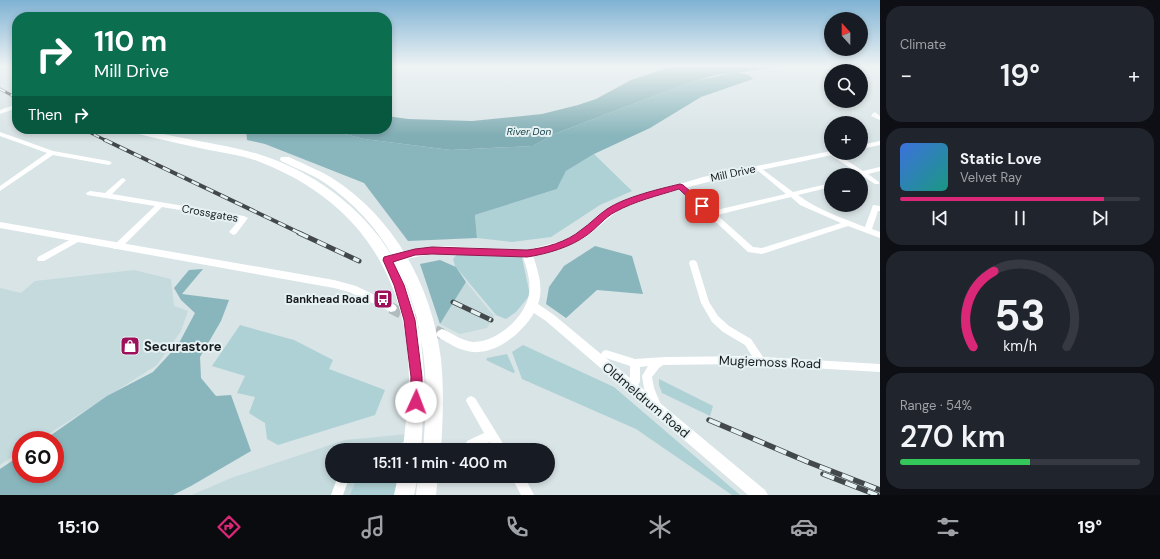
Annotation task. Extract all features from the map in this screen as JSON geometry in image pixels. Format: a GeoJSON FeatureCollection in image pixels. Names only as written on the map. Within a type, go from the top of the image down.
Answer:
{"type":"FeatureCollection","features":[{"type":"Feature","properties":{"kind":"main road"},"geometry":{"type":"LineString","coordinates":[[151,134],[245,154],[279,166],[308,179],[330,194],[356,216],[377,242],[394,258],[416,289],[429,332],[432,352],[435,400],[432,443]]}},
{"type":"Feature","properties":{"kind":"main road"},"geometry":{"type":"LineString","coordinates":[[181,134],[259,151],[309,169],[333,183],[364,207],[388,235],[404,300],[414,351],[417,377],[412,443]]}},
{"type":"Feature","properties":{"kind":"main road"},"geometry":{"type":"LineString","coordinates":[[404,495],[407,483]]}},
{"type":"Feature","properties":{"kind":"main road"},"geometry":{"type":"LineString","coordinates":[[426,495],[427,483]]}},
{"type":"Feature","properties":{"kind":"street"},"geometry":{"type":"LineString","coordinates":[[0,112],[12,108]]}},
{"type":"Feature","properties":{"kind":"street"},"geometry":{"type":"LineString","coordinates":[[880,114],[875,114],[874,116],[880,118]]}},
{"type":"Feature","properties":{"kind":"street"},"geometry":{"type":"LineString","coordinates":[[0,134],[52,153],[109,163]]}},
{"type":"Feature","properties":{"kind":"street"},"geometry":{"type":"LineString","coordinates":[[868,146],[880,143]]}},
{"type":"Feature","properties":{"kind":"street"},"geometry":{"type":"LineString","coordinates":[[0,189],[52,153]]}},
{"type":"Feature","properties":{"kind":"street","name":"Mill Drive"},"geometry":{"type":"LineString","coordinates":[[394,258],[432,250],[527,254],[570,242],[583,234],[610,211],[627,203],[703,180],[824,155]]}},
{"type":"Feature","properties":{"kind":"street"},"geometry":{"type":"LineString","coordinates":[[842,160],[854,168]]}},
{"type":"Feature","properties":{"kind":"street"},"geometry":{"type":"LineString","coordinates":[[758,168],[803,203],[880,235]]}},
{"type":"Feature","properties":{"kind":"street"},"geometry":{"type":"LineString","coordinates":[[868,172],[880,169]]}},
{"type":"Feature","properties":{"kind":"street"},"geometry":{"type":"LineString","coordinates":[[868,177],[877,183]]}},
{"type":"Feature","properties":{"kind":"street"},"geometry":{"type":"LineString","coordinates":[[106,196],[123,180]]}},
{"type":"Feature","properties":{"kind":"street"},"geometry":{"type":"LineString","coordinates":[[680,186],[750,250],[762,251],[848,222]]}},
{"type":"Feature","properties":{"kind":"street"},"geometry":{"type":"LineString","coordinates":[[711,214],[824,187]]}},
{"type":"Feature","properties":{"kind":"street","name":"Crossgates"},"geometry":{"type":"LineString","coordinates":[[90,193],[244,218],[233,232]]}},
{"type":"Feature","properties":{"kind":"street"},"geometry":{"type":"LineString","coordinates":[[117,247],[160,205]]}},
{"type":"Feature","properties":{"kind":"street"},"geometry":{"type":"LineString","coordinates":[[868,230],[876,207],[880,209]]}},
{"type":"Feature","properties":{"kind":"street"},"geometry":{"type":"LineString","coordinates":[[0,225],[75,240],[334,284],[360,292],[391,308]]}},
{"type":"Feature","properties":{"kind":"street"},"geometry":{"type":"LineString","coordinates":[[41,259],[67,246],[75,240]]}},
{"type":"Feature","properties":{"kind":"street"},"geometry":{"type":"LineString","coordinates":[[442,334],[474,347],[494,344],[511,331],[528,312],[535,293],[527,254]]}},
{"type":"Feature","properties":{"kind":"street"},"geometry":{"type":"LineString","coordinates":[[693,263],[705,303],[715,319],[726,329],[748,342],[760,361]]}},
{"type":"Feature","properties":{"kind":"street","name":"Oldmeldrum Road"},"geometry":{"type":"LineString","coordinates":[[531,305],[550,318],[760,495]]}},
{"type":"Feature","properties":{"kind":"street","name":"Mugiemoss Road"},"geometry":{"type":"LineString","coordinates":[[606,354],[635,363],[760,361],[880,368]]}},
{"type":"Feature","properties":{"kind":"street"},"geometry":{"type":"LineString","coordinates":[[658,410],[649,388],[647,376],[655,364],[660,362]]}},
{"type":"Feature","properties":{"kind":"street"},"geometry":{"type":"LineString","coordinates":[[635,363],[635,381]]}},
{"type":"Feature","properties":{"kind":"street"},"geometry":{"type":"LineString","coordinates":[[471,401],[497,443]]}},
{"type":"Feature","properties":{"kind":"street"},"geometry":{"type":"LineString","coordinates":[[476,443],[492,435]]}},
{"type":"Feature","properties":{"kind":"street"},"geometry":{"type":"LineString","coordinates":[[337,495],[341,483]]}},
{"type":"Feature","properties":{"kind":"street"},"geometry":{"type":"LineString","coordinates":[[521,483],[528,495]]}},
{"type":"Feature","properties":{"kind":"shaded area"},"geometry":{"type":"Polygon","coordinates":[[[673,89],[724,89],[701,97],[650,128],[594,154],[566,171],[557,189],[475,215],[477,238],[408,241],[364,183],[265,144],[247,140],[246,134],[345,134],[364,139],[451,150],[533,146],[554,134],[673,89]]]}},
{"type":"Feature","properties":{"kind":"shaded area"},"geometry":{"type":"Polygon","coordinates":[[[594,154],[632,191],[600,205],[551,237],[512,242],[477,238],[475,215],[557,189],[566,171],[594,154]]]}},
{"type":"Feature","properties":{"kind":"shaded area"},"geometry":{"type":"Polygon","coordinates":[[[595,246],[632,256],[643,294],[597,290],[566,318],[546,304],[549,287],[564,266],[595,246]]]}},
{"type":"Feature","properties":{"kind":"shaded area"},"geometry":{"type":"Polygon","coordinates":[[[458,253],[521,253],[530,295],[516,312],[506,319],[496,315],[455,266],[453,259],[458,253]]]}},
{"type":"Feature","properties":{"kind":"shaded area"},"geometry":{"type":"Polygon","coordinates":[[[440,260],[456,267],[466,282],[440,324],[420,264],[440,260]]]}},
{"type":"Feature","properties":{"kind":"shaded area"},"geometry":{"type":"Polygon","coordinates":[[[203,269],[182,294],[229,300],[221,321],[200,357],[201,378],[216,396],[231,395],[251,451],[173,495],[0,495],[0,469],[12,461],[12,483],[64,483],[64,431],[57,431],[107,396],[153,372],[178,345],[195,313],[181,300],[174,288],[189,270],[203,269]]]}},
{"type":"Feature","properties":{"kind":"shaded area"},"geometry":{"type":"Polygon","coordinates":[[[134,270],[171,279],[174,306],[188,311],[181,331],[157,365],[53,431],[12,431],[12,457],[0,465],[0,288],[21,293],[35,281],[134,270]]]}},
{"type":"Feature","properties":{"kind":"shaded area"},"geometry":{"type":"Polygon","coordinates":[[[466,282],[494,316],[487,328],[460,334],[440,324],[466,282]]]}},
{"type":"Feature","properties":{"kind":"shaded area"},"geometry":{"type":"Polygon","coordinates":[[[240,325],[294,340],[333,360],[329,369],[385,390],[375,415],[278,445],[267,439],[265,423],[249,413],[255,397],[237,393],[245,376],[212,366],[240,325]]]}},
{"type":"Feature","properties":{"kind":"shaded area"},"geometry":{"type":"Polygon","coordinates":[[[523,345],[614,387],[740,495],[732,495],[636,429],[522,379],[512,352],[523,345]]]}},
{"type":"Feature","properties":{"kind":"shaded area"},"geometry":{"type":"Polygon","coordinates":[[[507,354],[515,372],[513,373],[486,360],[487,358],[507,354]]]}},
{"type":"Feature","properties":{"kind":"shaded area"},"geometry":{"type":"Polygon","coordinates":[[[659,379],[713,406],[710,416],[662,393],[659,385],[659,379]]]}},
{"type":"Feature","properties":{"kind":"shaded area"},"geometry":{"type":"Polygon","coordinates":[[[407,434],[405,443],[336,443],[345,440],[407,434]]]}},
{"type":"Feature","properties":{"kind":"shaded area"},"geometry":{"type":"Polygon","coordinates":[[[325,447],[325,483],[399,483],[396,495],[192,495],[231,478],[325,447]]]}},
{"type":"Feature","properties":{"kind":"shaded area"},"geometry":{"type":"Polygon","coordinates":[[[355,483],[398,483],[396,495],[350,495],[355,483]]]}},
{"type":"Feature","properties":{"kind":"water","name":"River Don"},"geometry":{"type":"Polygon","coordinates":[[[614,89],[673,89],[554,134],[533,146],[451,150],[364,139],[345,134],[392,134],[392,117],[408,119],[472,121],[542,114],[596,99],[614,89]]]}},
{"type":"Feature","properties":{"kind":"tunnel"},"geometry":{"type":"LineString","coordinates":[[391,308],[442,334]]}},
{"type":"Feature","properties":{"kind":"railway"},"geometry":{"type":"LineString","coordinates":[[0,89],[12,95]]}},
{"type":"Feature","properties":{"kind":"railway"},"geometry":{"type":"LineString","coordinates":[[93,134],[105,140]]}},
{"type":"Feature","properties":{"kind":"railway"},"geometry":{"type":"LineString","coordinates":[[105,140],[302,234]]}},
{"type":"Feature","properties":{"kind":"railway"},"geometry":{"type":"LineString","coordinates":[[299,233],[359,261]]}},
{"type":"Feature","properties":{"kind":"railway"},"geometry":{"type":"LineString","coordinates":[[453,302],[491,320]]}},
{"type":"Feature","properties":{"kind":"railway"},"geometry":{"type":"LineString","coordinates":[[709,420],[808,462],[880,490]]}},
{"type":"Feature","properties":{"kind":"railway"},"geometry":{"type":"LineString","coordinates":[[823,474],[877,495]]}},
{"type":"Feature","properties":{"kind":"place","name":"Bankhead Road"},"geometry":{"type":"Point","coordinates":[383,299]}},
{"type":"Feature","properties":{"kind":"place","name":"Securastore"},"geometry":{"type":"Point","coordinates":[130,346]}},
{"type":"Feature","properties":{"kind":"route"},"geometry":{"type":"LineString","coordinates":[[416,402],[417,377],[409,320],[399,285],[388,260],[401,255],[432,250],[527,254],[535,252],[570,242],[583,234],[610,211],[627,203],[680,186],[702,206]]}}]}
